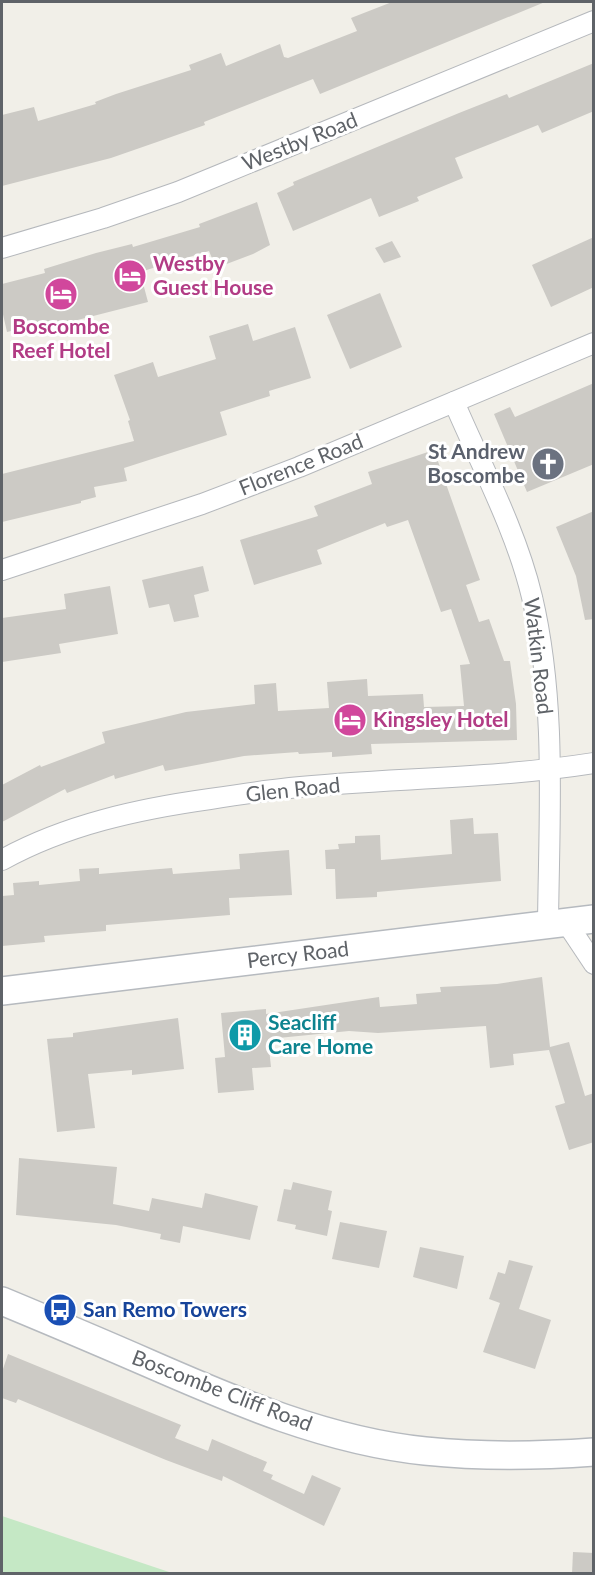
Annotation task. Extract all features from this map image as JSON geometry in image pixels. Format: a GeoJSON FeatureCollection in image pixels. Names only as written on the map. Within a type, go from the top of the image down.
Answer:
{"type":"FeatureCollection","features":[{"type":"Feature","properties":{"kind":"street","name":"Westby Road"},"geometry":{"type":"LineString","coordinates":[[2,249],[178,192],[594,21]]}},
{"type":"Feature","properties":{"kind":"street","name":"Florence Road"},"geometry":{"type":"LineString","coordinates":[[2,570],[202,504],[594,343]]}},
{"type":"Feature","properties":{"kind":"street","name":"Watkin Road"},"geometry":{"type":"LineString","coordinates":[[454,402],[520,557],[532,596],[543,669],[557,923]]}},
{"type":"Feature","properties":{"kind":"street","name":"Glen Road"},"geometry":{"type":"LineString","coordinates":[[2,860],[30,844],[96,822],[168,805],[290,788],[550,770],[594,763]]}},
{"type":"Feature","properties":{"kind":"street","name":"Percy Road"},"geometry":{"type":"LineString","coordinates":[[2,990],[594,919]]}},
{"type":"Feature","properties":{"kind":"street"},"geometry":{"type":"LineString","coordinates":[[557,923],[594,964]]}},
{"type":"Feature","properties":{"kind":"street","name":"Boscombe Cliff Road"},"geometry":{"type":"LineString","coordinates":[[2,1301],[233,1400],[296,1423],[360,1440],[424,1451],[524,1456],[594,1452]]}},
{"type":"Feature","properties":{"kind":"green space"},"geometry":{"type":"Polygon","coordinates":[[[2,1516],[172,1573],[2,1573],[2,1516]]]}},
{"type":"Feature","properties":{"kind":"building"},"geometry":{"type":"Polygon","coordinates":[[[392,2],[545,2],[320,94],[313,79],[204,122],[205,125],[111,158],[2,186],[2,115],[34,107],[38,121],[96,104],[95,102],[116,94],[191,70],[189,65],[221,53],[226,66],[280,44],[284,57],[288,58],[357,31],[351,18],[392,2]]]}},
{"type":"Feature","properties":{"kind":"building"},"geometry":{"type":"Polygon","coordinates":[[[594,63],[594,111],[542,133],[538,125],[455,158],[463,178],[417,197],[419,201],[379,217],[371,198],[293,231],[277,193],[294,185],[293,182],[507,94],[509,98],[594,63]]]}},
{"type":"Feature","properties":{"kind":"building"},"geometry":{"type":"Polygon","coordinates":[[[257,202],[270,245],[253,254],[216,268],[209,251],[140,272],[148,302],[58,325],[57,320],[7,332],[2,310],[2,284],[45,273],[44,269],[96,253],[132,244],[133,247],[200,227],[199,224],[257,202]]]}},
{"type":"Feature","properties":{"kind":"building"},"geometry":{"type":"Polygon","coordinates":[[[594,237],[594,287],[551,307],[532,265],[594,237]]]}},
{"type":"Feature","properties":{"kind":"building"},"geometry":{"type":"Polygon","coordinates":[[[392,241],[401,257],[384,263],[375,248],[392,241]]]}},
{"type":"Feature","properties":{"kind":"building"},"geometry":{"type":"Polygon","coordinates":[[[380,293],[402,347],[350,369],[327,315],[380,293]]]}},
{"type":"Feature","properties":{"kind":"building"},"geometry":{"type":"Polygon","coordinates":[[[248,324],[253,341],[295,327],[311,378],[269,391],[270,396],[220,412],[227,435],[124,468],[127,481],[94,487],[96,497],[81,501],[81,503],[2,522],[2,474],[134,441],[128,421],[130,420],[114,375],[153,362],[158,377],[216,359],[209,336],[248,324]]]}},
{"type":"Feature","properties":{"kind":"building"},"geometry":{"type":"Polygon","coordinates":[[[594,383],[594,464],[527,492],[494,414],[510,407],[515,417],[594,383]]]}},
{"type":"Feature","properties":{"kind":"building"},"geometry":{"type":"Polygon","coordinates":[[[434,450],[480,580],[466,585],[479,622],[489,619],[504,661],[510,661],[516,704],[517,740],[371,744],[372,754],[332,757],[332,752],[299,754],[298,752],[244,756],[165,771],[163,765],[115,779],[114,775],[67,793],[65,789],[2,822],[2,785],[40,765],[41,767],[105,743],[102,732],[186,712],[255,704],[254,685],[276,683],[278,711],[329,708],[327,682],[367,679],[368,696],[423,694],[424,707],[464,706],[460,665],[470,664],[451,609],[441,612],[408,520],[387,527],[385,523],[317,550],[322,564],[254,585],[240,540],[318,516],[314,506],[372,484],[368,472],[434,450]]]}},
{"type":"Feature","properties":{"kind":"building"},"geometry":{"type":"Polygon","coordinates":[[[594,511],[594,619],[585,620],[576,576],[556,527],[594,511]]]}},
{"type":"Feature","properties":{"kind":"building"},"geometry":{"type":"Polygon","coordinates":[[[203,566],[209,591],[194,595],[199,617],[174,622],[169,604],[149,608],[142,580],[203,566]]]}},
{"type":"Feature","properties":{"kind":"building"},"geometry":{"type":"Polygon","coordinates":[[[110,586],[118,634],[59,644],[61,653],[2,662],[2,618],[66,609],[64,594],[110,586]]]}},
{"type":"Feature","properties":{"kind":"building"},"geometry":{"type":"Polygon","coordinates":[[[473,818],[474,834],[498,833],[501,881],[377,892],[377,897],[336,899],[335,869],[326,869],[325,850],[339,849],[338,844],[355,843],[355,836],[380,835],[381,860],[452,854],[450,820],[473,818]]]}},
{"type":"Feature","properties":{"kind":"building"},"geometry":{"type":"Polygon","coordinates":[[[289,850],[292,895],[229,898],[230,915],[106,925],[106,931],[44,936],[45,942],[2,946],[2,896],[14,895],[13,883],[39,881],[39,885],[80,881],[79,869],[99,868],[99,874],[172,868],[173,874],[240,869],[239,854],[289,850]]]}},
{"type":"Feature","properties":{"kind":"building"},"geometry":{"type":"Polygon","coordinates":[[[542,977],[550,1047],[569,1042],[585,1096],[594,1093],[594,1142],[569,1150],[555,1106],[565,1103],[549,1050],[513,1054],[514,1065],[490,1068],[486,1026],[378,1033],[349,1031],[268,1039],[271,1067],[252,1068],[254,1090],[218,1093],[215,1058],[225,1057],[221,1013],[266,1009],[266,1014],[379,997],[380,1007],[417,1004],[416,994],[441,992],[440,987],[497,984],[542,977]]]}},
{"type":"Feature","properties":{"kind":"building"},"geometry":{"type":"Polygon","coordinates":[[[178,1018],[184,1069],[132,1075],[132,1070],[88,1074],[95,1128],[57,1132],[47,1039],[73,1037],[73,1033],[178,1018]]]}},
{"type":"Feature","properties":{"kind":"building"},"geometry":{"type":"Polygon","coordinates":[[[19,1158],[117,1167],[113,1204],[149,1211],[152,1198],[202,1208],[205,1193],[258,1206],[250,1240],[183,1226],[180,1243],[160,1239],[161,1234],[116,1225],[16,1215],[19,1158]]]}},
{"type":"Feature","properties":{"kind":"building"},"geometry":{"type":"Polygon","coordinates":[[[293,1182],[332,1191],[328,1210],[332,1211],[327,1236],[295,1229],[296,1225],[277,1221],[284,1189],[291,1190],[293,1182]]]}},
{"type":"Feature","properties":{"kind":"building"},"geometry":{"type":"Polygon","coordinates":[[[340,1222],[387,1231],[379,1268],[332,1259],[340,1222]]]}},
{"type":"Feature","properties":{"kind":"building"},"geometry":{"type":"Polygon","coordinates":[[[420,1247],[464,1256],[457,1289],[413,1277],[420,1247]]]}},
{"type":"Feature","properties":{"kind":"building"},"geometry":{"type":"Polygon","coordinates":[[[509,1260],[533,1266],[519,1309],[551,1320],[535,1369],[483,1352],[500,1303],[489,1299],[498,1272],[505,1274],[509,1260]]]}},
{"type":"Feature","properties":{"kind":"building"},"geometry":{"type":"Polygon","coordinates":[[[8,1354],[181,1425],[175,1438],[208,1451],[212,1439],[267,1462],[263,1471],[273,1475],[271,1479],[304,1494],[312,1475],[341,1488],[324,1526],[223,1476],[222,1481],[18,1399],[16,1403],[2,1398],[2,1372],[8,1354]]]}},
{"type":"Feature","properties":{"kind":"building"},"geometry":{"type":"Polygon","coordinates":[[[573,1552],[594,1553],[594,1574],[572,1574],[573,1552]]]}},
{"type":"Feature","properties":{"kind":"place","name":"Westby Guest House"},"geometry":{"type":"Point","coordinates":[130,276]}},
{"type":"Feature","properties":{"kind":"place","name":"Boscombe Reef Hotel"},"geometry":{"type":"Point","coordinates":[61,294]}},
{"type":"Feature","properties":{"kind":"place","name":"St Andrew Boscombe"},"geometry":{"type":"Point","coordinates":[548,464]}},
{"type":"Feature","properties":{"kind":"place","name":"Kingsley Hotel"},"geometry":{"type":"Point","coordinates":[350,720]}},
{"type":"Feature","properties":{"kind":"place","name":"Seacliff Care Home"},"geometry":{"type":"Point","coordinates":[245,1035]}},
{"type":"Feature","properties":{"kind":"place","name":"San Remo Towers"},"geometry":{"type":"Point","coordinates":[60,1310]}}]}
